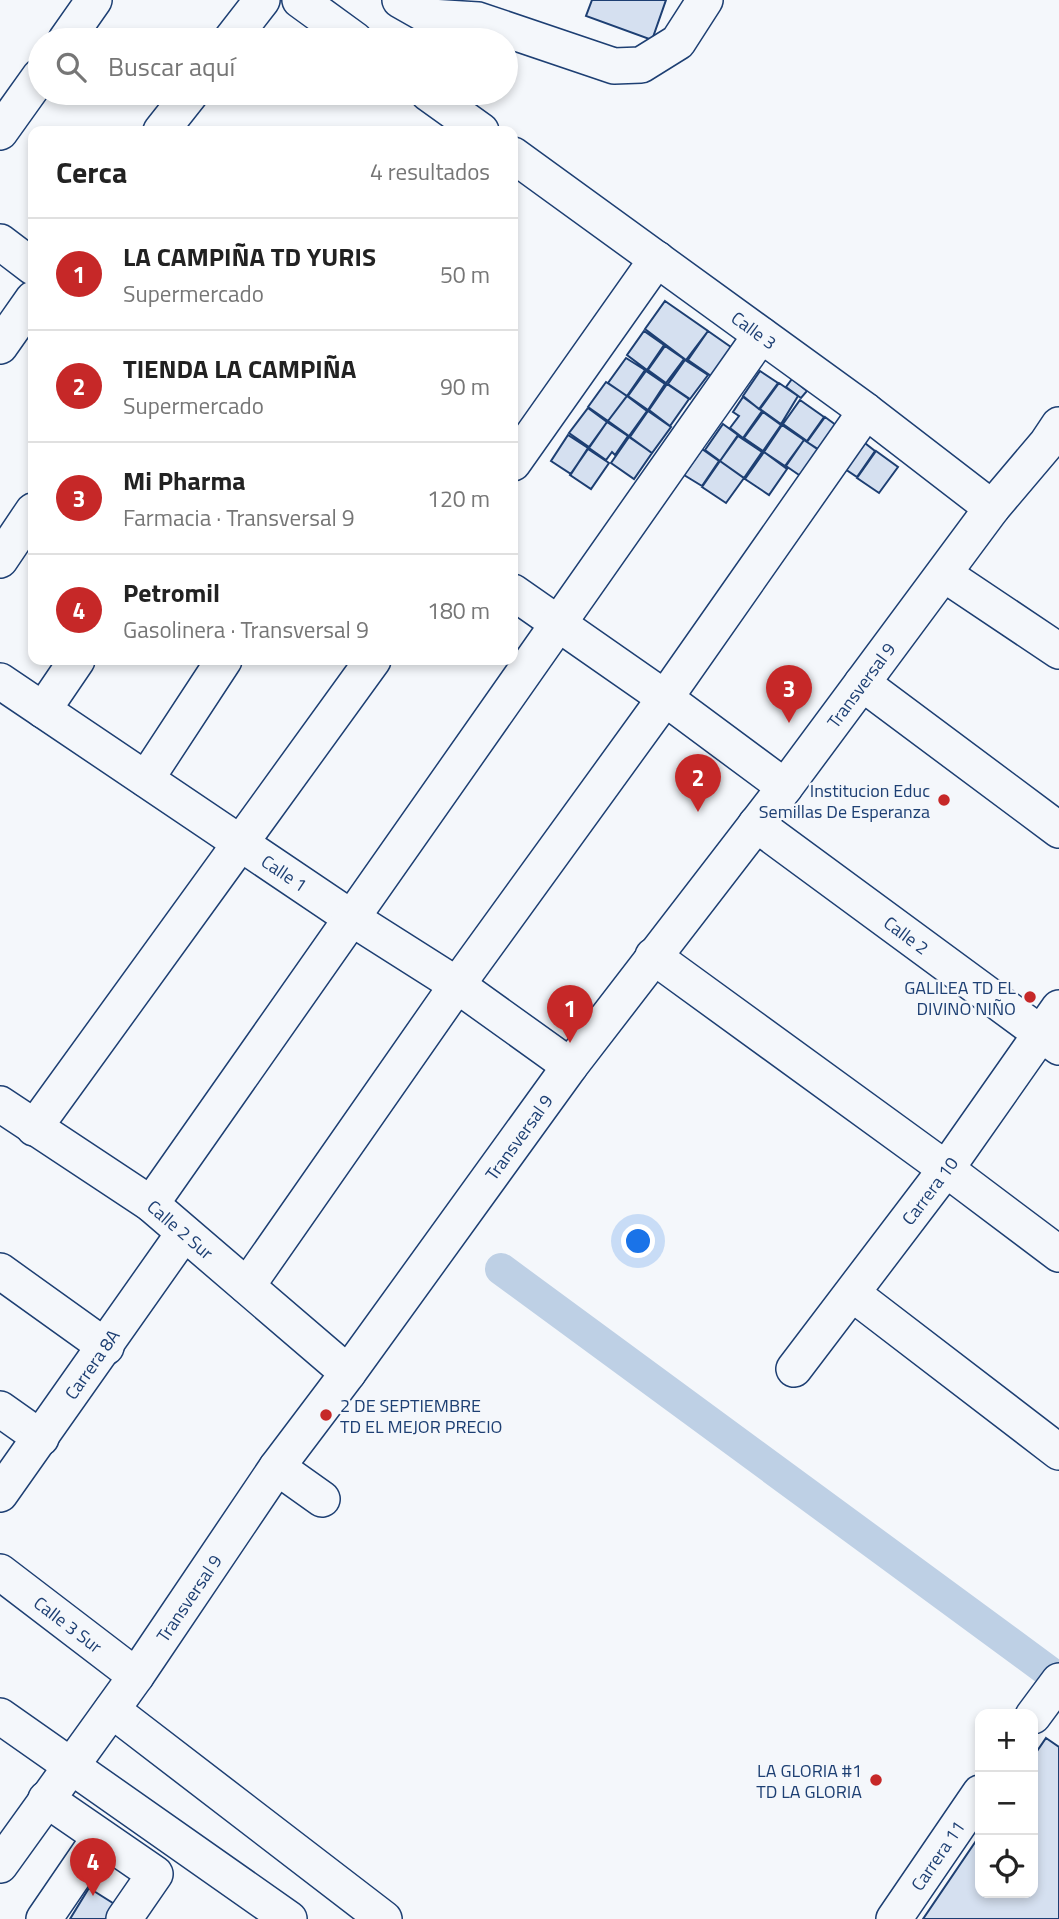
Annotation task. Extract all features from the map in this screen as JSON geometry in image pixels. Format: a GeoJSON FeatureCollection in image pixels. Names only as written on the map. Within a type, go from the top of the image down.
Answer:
{"type":"FeatureCollection","features":[{"type":"Feature","properties":{"kind":"street"},"geometry":{"type":"LineString","coordinates":[[74,28],[94,0]]}},
{"type":"Feature","properties":{"kind":"street"},"geometry":{"type":"LineString","coordinates":[[240,28],[262,0]]}},
{"type":"Feature","properties":{"kind":"street"},"geometry":{"type":"LineString","coordinates":[[300,0],[338,28]]}},
{"type":"Feature","properties":{"kind":"street"},"geometry":{"type":"LineString","coordinates":[[400,0],[429,17],[478,20],[502,28]]}},
{"type":"Feature","properties":{"kind":"street"},"geometry":{"type":"LineString","coordinates":[[518,34],[614,66],[641,65],[678,42],[705,0]]}},
{"type":"Feature","properties":{"kind":"street"},"geometry":{"type":"LineString","coordinates":[[0,132],[28,93]]}},
{"type":"Feature","properties":{"kind":"street"},"geometry":{"type":"LineString","coordinates":[[165,126],[182,105]]}},
{"type":"Feature","properties":{"kind":"street"},"geometry":{"type":"LineString","coordinates":[[445,105],[474,126]]}},
{"type":"Feature","properties":{"kind":"street","name":"Calle 3"},"geometry":{"type":"LineString","coordinates":[[518,159],[866,411],[992,508]]}},
{"type":"Feature","properties":{"kind":"street"},"geometry":{"type":"LineString","coordinates":[[0,242],[28,263]]}},
{"type":"Feature","properties":{"kind":"street"},"geometry":{"type":"LineString","coordinates":[[518,456],[657,259]]}},
{"type":"Feature","properties":{"kind":"street"},"geometry":{"type":"LineString","coordinates":[[0,346],[28,306]]}},
{"type":"Feature","properties":{"kind":"street"},"geometry":{"type":"LineString","coordinates":[[151,1204],[761,335]]}},
{"type":"Feature","properties":{"kind":"street"},"geometry":{"type":"LineString","coordinates":[[247,1286],[457,985],[665,698],[866,411]]}},
{"type":"Feature","properties":{"kind":"street","name":"Transversal 9"},"geometry":{"type":"LineString","coordinates":[[1,1861],[136,1676],[277,1468],[570,1066],[785,787],[992,508],[1055,440]]}},
{"type":"Feature","properties":{"kind":"street"},"geometry":{"type":"LineString","coordinates":[[0,560],[28,518]]}},
{"type":"Feature","properties":{"kind":"street"},"geometry":{"type":"LineString","coordinates":[[944,574],[1059,651]]}},
{"type":"Feature","properties":{"kind":"street"},"geometry":{"type":"LineString","coordinates":[[518,595],[665,698],[785,787]]}},
{"type":"Feature","properties":{"kind":"street"},"geometry":{"type":"LineString","coordinates":[[43,710],[74,665]]}},
{"type":"Feature","properties":{"kind":"street"},"geometry":{"type":"LineString","coordinates":[[146,779],[221,665]]}},
{"type":"Feature","properties":{"kind":"street"},"geometry":{"type":"LineString","coordinates":[[34,1128],[369,665]]}},
{"type":"Feature","properties":{"kind":"street","name":"Calle 1"},"geometry":{"type":"LineString","coordinates":[[0,681],[353,919],[457,985],[570,1066]]}},
{"type":"Feature","properties":{"kind":"street"},"geometry":{"type":"LineString","coordinates":[[862,682],[1059,830]]}},
{"type":"Feature","properties":{"kind":"street","name":"Calle 2"},"geometry":{"type":"LineString","coordinates":[[756,824],[1053,1030]]}},
{"type":"Feature","properties":{"kind":"street"},"geometry":{"type":"LineString","coordinates":[[653,956],[946,1168],[1059,1254]]}},
{"type":"Feature","properties":{"kind":"street","name":"Carrera 10"},"geometry":{"type":"LineString","coordinates":[[794,1369],[1053,1030]]}},
{"type":"Feature","properties":{"kind":"street","name":"Calle 2 Sur"},"geometry":{"type":"LineString","coordinates":[[0,1104],[151,1204],[348,1373]]}},
{"type":"Feature","properties":{"kind":"street","name":"Carrera 8A"},"geometry":{"type":"LineString","coordinates":[[0,1494],[184,1233]]}},
{"type":"Feature","properties":{"kind":"street"},"geometry":{"type":"LineString","coordinates":[[0,1271],[106,1347]]}},
{"type":"Feature","properties":{"kind":"street"},"geometry":{"type":"LineString","coordinates":[[853,1294],[1059,1452]]}},
{"type":"Feature","properties":{"kind":"street"},"geometry":{"type":"LineString","coordinates":[[0,1409],[41,1438]]}},
{"type":"Feature","properties":{"kind":"street"},"geometry":{"type":"LineString","coordinates":[[277,1468],[322,1499]]}},
{"type":"Feature","properties":{"kind":"street","name":"Calle 3 Sur"},"geometry":{"type":"LineString","coordinates":[[0,1572],[136,1676]]}},
{"type":"Feature","properties":{"kind":"street"},"geometry":{"type":"LineString","coordinates":[[112,1710],[370,1915]]}},
{"type":"Feature","properties":{"kind":"street"},"geometry":{"type":"LineString","coordinates":[[0,1716],[289,1919]]}},
{"type":"Feature","properties":{"kind":"street"},"geometry":{"type":"LineString","coordinates":[[46,1799],[155,1874],[124,1919]]}},
{"type":"Feature","properties":{"kind":"street","name":"Carrera 11"},"geometry":{"type":"LineString","coordinates":[[894,1919],[975,1800]]}},
{"type":"Feature","properties":{"kind":"street"},"geometry":{"type":"LineString","coordinates":[[44,1919],[100,1837]]}},
{"type":"Feature","properties":{"kind":"building"},"geometry":{"type":"Polygon","coordinates":[[[592,0],[666,0],[652,40],[586,16],[592,0]]]}},
{"type":"Feature","properties":{"kind":"building"},"geometry":{"type":"Polygon","coordinates":[[[665,301],[708,331],[686,360],[645,329],[665,301]]]}},
{"type":"Feature","properties":{"kind":"building"},"geometry":{"type":"Polygon","coordinates":[[[644,331],[664,345],[647,370],[627,355],[644,331]]]}},
{"type":"Feature","properties":{"kind":"building"},"geometry":{"type":"Polygon","coordinates":[[[708,331],[748,359],[727,387],[688,360],[708,331]]]}},
{"type":"Feature","properties":{"kind":"building"},"geometry":{"type":"Polygon","coordinates":[[[665,346],[684,359],[666,383],[648,370],[665,346]]]}},
{"type":"Feature","properties":{"kind":"building"},"geometry":{"type":"Polygon","coordinates":[[[626,358],[645,370],[627,396],[608,383],[626,358]]]}},
{"type":"Feature","properties":{"kind":"building"},"geometry":{"type":"Polygon","coordinates":[[[685,360],[708,375],[690,399],[668,384],[685,360]]]}},
{"type":"Feature","properties":{"kind":"building"},"geometry":{"type":"Polygon","coordinates":[[[646,371],[665,384],[648,410],[628,396],[646,371]]]}},
{"type":"Feature","properties":{"kind":"building"},"geometry":{"type":"Polygon","coordinates":[[[760,371],[778,383],[759,409],[743,396],[760,371]]]}},
{"type":"Feature","properties":{"kind":"building"},"geometry":{"type":"Polygon","coordinates":[[[792,379],[807,391],[801,398],[786,387],[792,379]]]}},
{"type":"Feature","properties":{"kind":"building"},"geometry":{"type":"Polygon","coordinates":[[[606,382],[627,396],[608,421],[588,407],[606,382]]]}},
{"type":"Feature","properties":{"kind":"building"},"geometry":{"type":"Polygon","coordinates":[[[779,383],[798,396],[781,424],[760,409],[779,383]]]}},
{"type":"Feature","properties":{"kind":"building"},"geometry":{"type":"Polygon","coordinates":[[[667,384],[689,399],[670,426],[649,410],[667,384]]]}},
{"type":"Feature","properties":{"kind":"building"},"geometry":{"type":"Polygon","coordinates":[[[627,396],[647,411],[629,436],[608,421],[627,396]]]}},
{"type":"Feature","properties":{"kind":"building"},"geometry":{"type":"Polygon","coordinates":[[[743,397],[762,411],[743,438],[730,428],[739,416],[733,412],[743,397]]]}},
{"type":"Feature","properties":{"kind":"building"},"geometry":{"type":"Polygon","coordinates":[[[800,400],[824,417],[807,441],[783,424],[800,400]]]}},
{"type":"Feature","properties":{"kind":"building"},"geometry":{"type":"Polygon","coordinates":[[[588,408],[607,422],[589,447],[569,433],[588,408]]]}},
{"type":"Feature","properties":{"kind":"building"},"geometry":{"type":"Polygon","coordinates":[[[648,411],[671,427],[652,453],[630,437],[648,411]]]}},
{"type":"Feature","properties":{"kind":"building"},"geometry":{"type":"Polygon","coordinates":[[[763,412],[781,425],[763,451],[744,438],[763,412]]]}},
{"type":"Feature","properties":{"kind":"building"},"geometry":{"type":"Polygon","coordinates":[[[825,417],[840,428],[818,449],[807,442],[825,417]]]}},
{"type":"Feature","properties":{"kind":"building"},"geometry":{"type":"Polygon","coordinates":[[[607,422],[628,436],[615,455],[612,452],[606,460],[589,448],[607,422]]]}},
{"type":"Feature","properties":{"kind":"building"},"geometry":{"type":"Polygon","coordinates":[[[723,424],[738,435],[720,461],[705,450],[723,424]]]}},
{"type":"Feature","properties":{"kind":"building"},"geometry":{"type":"Polygon","coordinates":[[[782,425],[804,440],[785,466],[764,452],[782,425]]]}},
{"type":"Feature","properties":{"kind":"building"},"geometry":{"type":"Polygon","coordinates":[[[568,435],[588,448],[571,474],[551,461],[568,435]]]}},
{"type":"Feature","properties":{"kind":"building"},"geometry":{"type":"Polygon","coordinates":[[[738,436],[762,452],[744,478],[720,461],[738,436]]]}},
{"type":"Feature","properties":{"kind":"building"},"geometry":{"type":"Polygon","coordinates":[[[629,437],[652,453],[634,479],[611,463],[629,437]]]}},
{"type":"Feature","properties":{"kind":"building"},"geometry":{"type":"Polygon","coordinates":[[[804,440],[823,453],[802,477],[786,466],[804,440]]]}},
{"type":"Feature","properties":{"kind":"building"},"geometry":{"type":"Polygon","coordinates":[[[861,440],[875,451],[857,477],[842,467],[861,440]]]}},
{"type":"Feature","properties":{"kind":"building"},"geometry":{"type":"Polygon","coordinates":[[[588,449],[609,463],[591,489],[570,475],[588,449]]]}},
{"type":"Feature","properties":{"kind":"building"},"geometry":{"type":"Polygon","coordinates":[[[702,449],[719,461],[702,486],[684,475],[702,449]]]}},
{"type":"Feature","properties":{"kind":"building"},"geometry":{"type":"Polygon","coordinates":[[[876,451],[898,467],[879,493],[857,478],[876,451]]]}},
{"type":"Feature","properties":{"kind":"building"},"geometry":{"type":"Polygon","coordinates":[[[764,452],[787,469],[769,495],[745,479],[764,452]]]}},
{"type":"Feature","properties":{"kind":"building"},"geometry":{"type":"Polygon","coordinates":[[[720,461],[744,478],[726,503],[702,487],[720,461]]]}},
{"type":"Feature","properties":{"kind":"building"},"geometry":{"type":"Polygon","coordinates":[[[1046,1738],[1059,1747],[1059,1919],[923,1919],[975,1842],[975,1898],[1038,1898],[1038,1750],[1046,1738]]]}},
{"type":"Feature","properties":{"kind":"building"},"geometry":{"type":"Polygon","coordinates":[[[89,1888],[116,1905],[107,1919],[70,1919],[89,1888]]]}},
{"type":"Feature","properties":{"kind":"waterway"},"geometry":{"type":"LineString","coordinates":[[501,1269],[1059,1679]]}},
{"type":"Feature","properties":{"kind":"place","name":"Mi Pharma"},"geometry":{"type":"Point","coordinates":[789,723]}},
{"type":"Feature","properties":{"kind":"place","name":"Institucion Educ Semillas De Esperanza"},"geometry":{"type":"Point","coordinates":[944,800]}},
{"type":"Feature","properties":{"kind":"place","name":"TIENDA LA CAMPIÑA"},"geometry":{"type":"Point","coordinates":[698,812]}},
{"type":"Feature","properties":{"kind":"place","name":"GALILEA TD EL DIVINO NIÑO"},"geometry":{"type":"Point","coordinates":[1030,997]}},
{"type":"Feature","properties":{"kind":"place","name":"LA CAMPIÑA TD YURIS"},"geometry":{"type":"Point","coordinates":[570,1043]}},
{"type":"Feature","properties":{"kind":"place","name":"2 DE SEPTIEMBRE TD EL MEJOR PRECIO"},"geometry":{"type":"Point","coordinates":[326,1415]}},
{"type":"Feature","properties":{"kind":"place","name":"LA GLORIA #1 TD LA GLORIA"},"geometry":{"type":"Point","coordinates":[876,1780]}},
{"type":"Feature","properties":{"kind":"place","name":"Petromil"},"geometry":{"type":"Point","coordinates":[93,1896]}}]}
